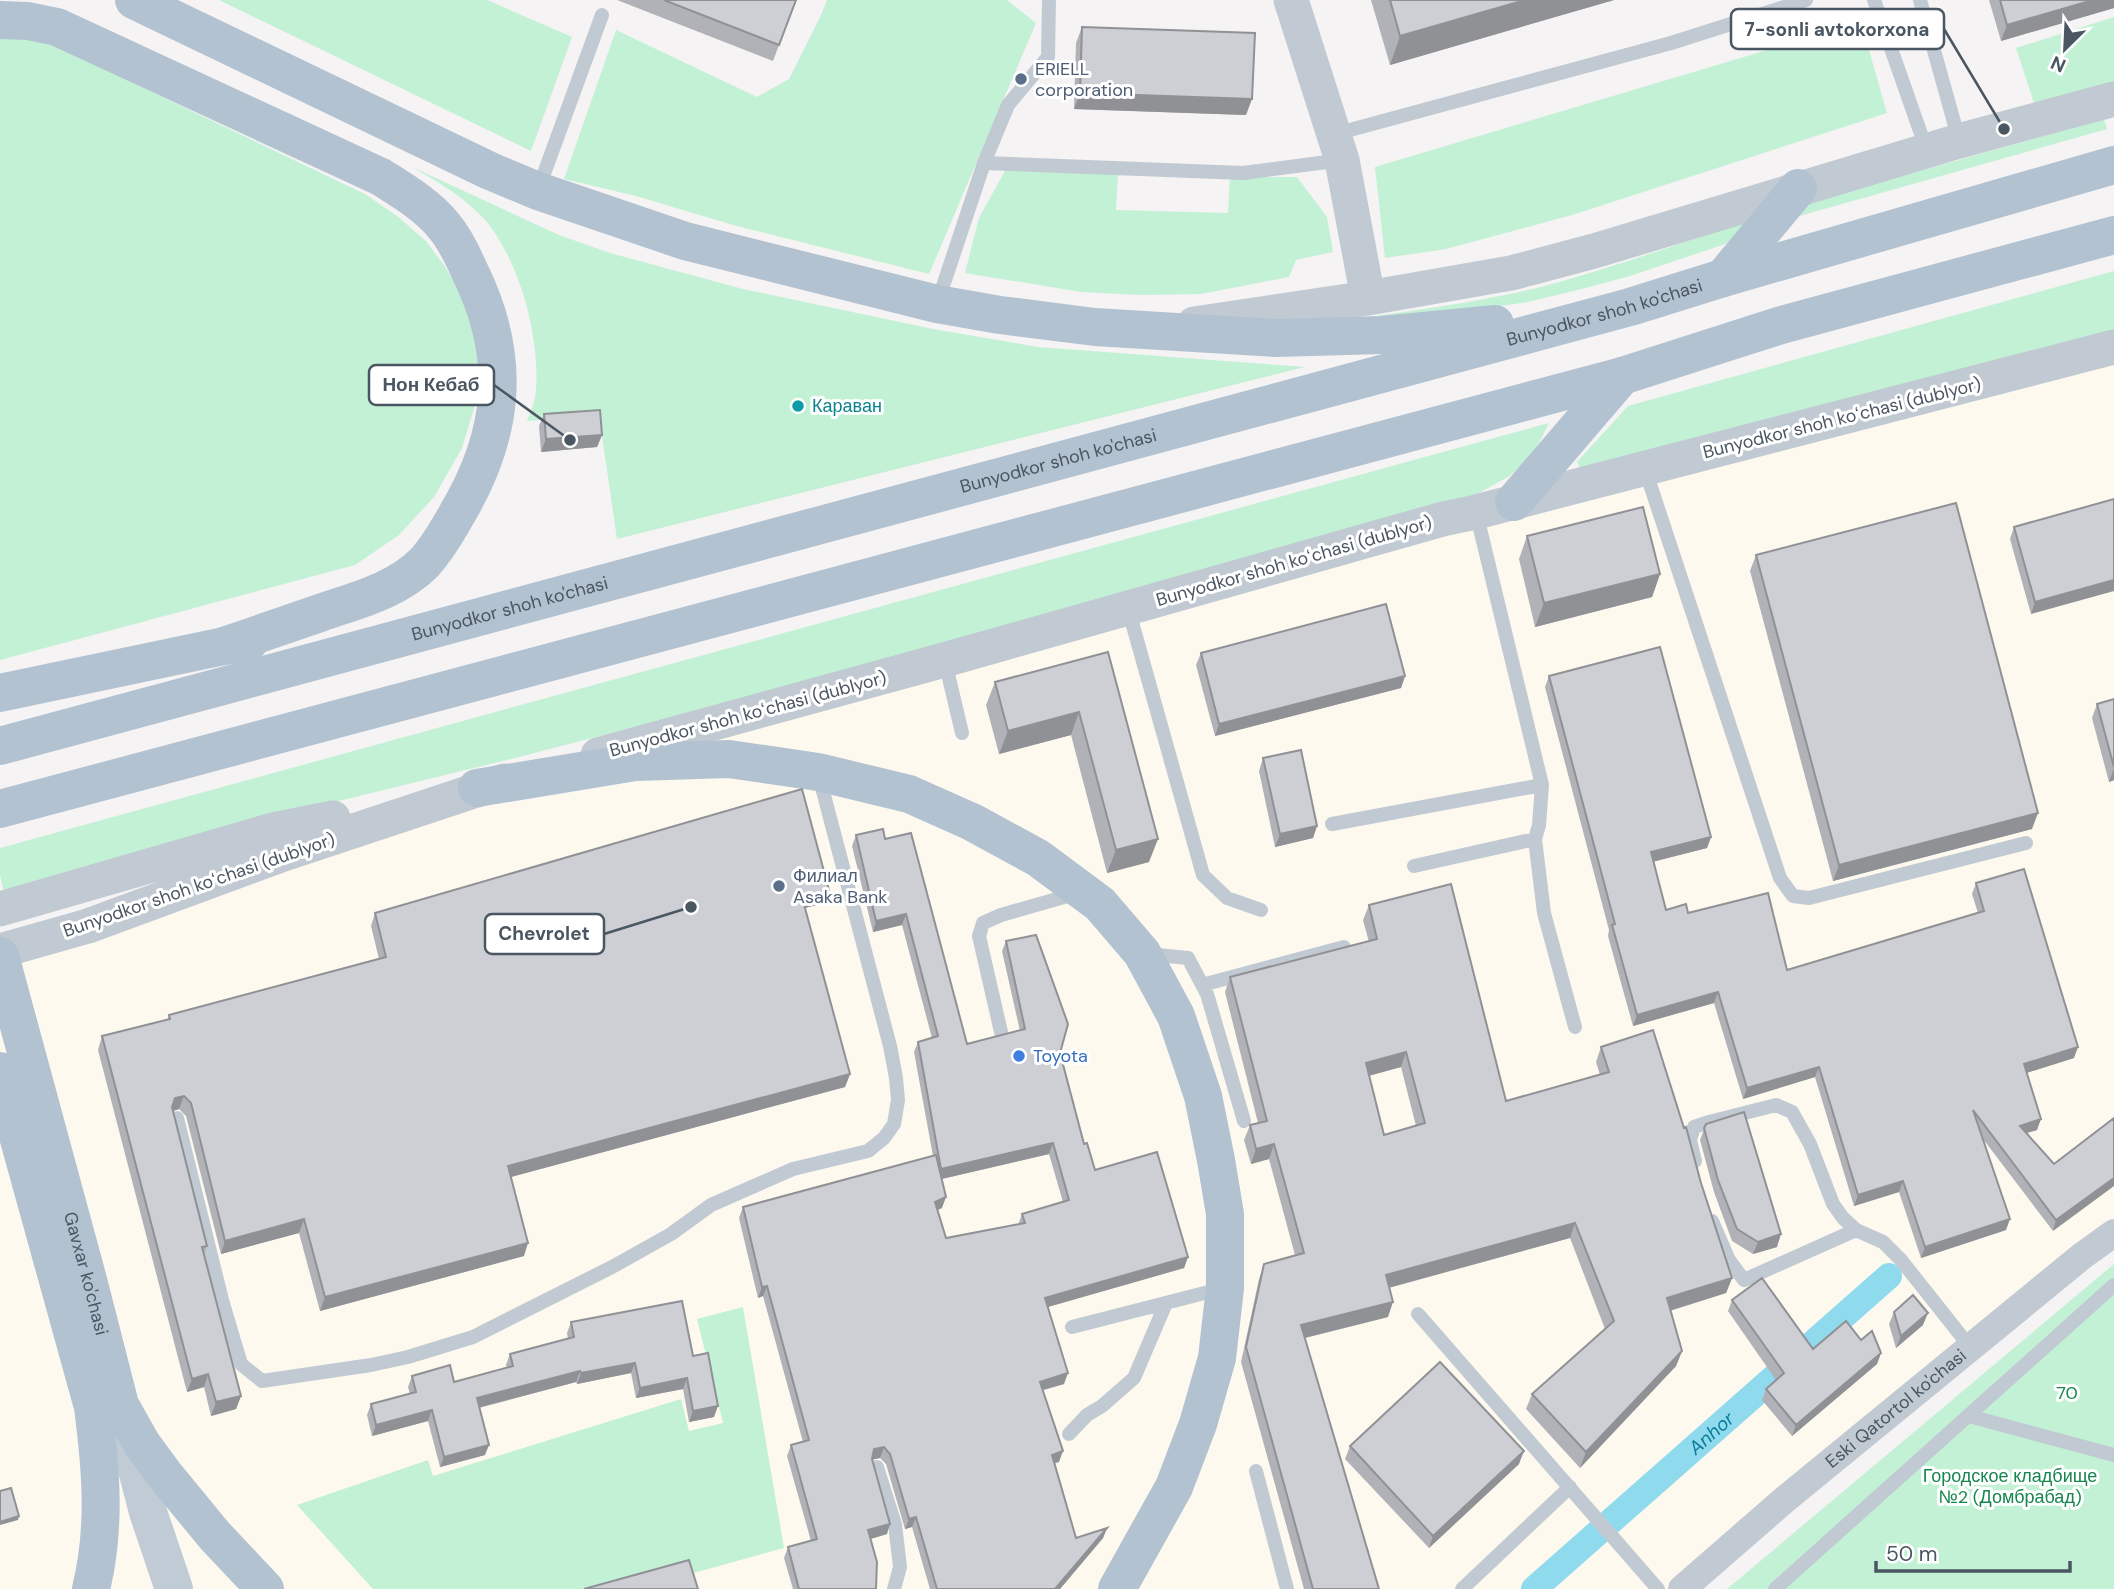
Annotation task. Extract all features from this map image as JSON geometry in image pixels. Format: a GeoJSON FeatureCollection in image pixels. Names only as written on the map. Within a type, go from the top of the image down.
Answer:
{"type":"FeatureCollection","features":[{"type":"Feature","properties":{"kind":"main road"},"geometry":{"type":"LineString","coordinates":[[134,0],[490,171],[538,191],[685,241],[937,303],[1027,319],[1095,327],[1249,337],[1317,338],[1470,327],[1630,307]]}},
{"type":"Feature","properties":{"kind":"main road"},"geometry":{"type":"LineString","coordinates":[[0,20],[28,21],[57,27],[381,177],[428,209],[444,227],[461,253],[487,309],[499,380],[491,439],[467,497],[424,562],[389,589],[225,646]]}},
{"type":"Feature","properties":{"kind":"main road","name":"Bunyodkor shoh ko'chasi"},"geometry":{"type":"LineString","coordinates":[[0,746],[1630,307],[2114,165]]}},
{"type":"Feature","properties":{"kind":"main road"},"geometry":{"type":"LineString","coordinates":[[1723,278],[1798,188]]}},
{"type":"Feature","properties":{"kind":"main road"},"geometry":{"type":"LineString","coordinates":[[0,809],[1622,376],[1777,326],[2114,235]]}},
{"type":"Feature","properties":{"kind":"main road"},"geometry":{"type":"LineString","coordinates":[[1514,502],[1622,376]]}},
{"type":"Feature","properties":{"kind":"main road"},"geometry":{"type":"LineString","coordinates":[[0,693],[225,646],[528,604]]}},
{"type":"Feature","properties":{"kind":"main road"},"geometry":{"type":"LineString","coordinates":[[477,788],[635,762],[729,759],[818,772],[909,794],[972,822],[1038,858],[1100,904],[1142,953],[1176,1016],[1203,1096],[1225,1214],[1225,1288],[1217,1358],[1198,1424],[1174,1487],[1117,1589]]}},
{"type":"Feature","properties":{"kind":"main road","name":"Gavxar ko'chasi"},"geometry":{"type":"LineString","coordinates":[[0,953],[74,1284],[106,1406],[125,1523],[148,1589]]}},
{"type":"Feature","properties":{"kind":"main road","name":"Gavxar ko'chasi"},"geometry":{"type":"LineString","coordinates":[[0,1071],[74,1284]]}},
{"type":"Feature","properties":{"kind":"main road"},"geometry":{"type":"LineString","coordinates":[[91,1589],[101,1526],[99,1456],[106,1406]]}},
{"type":"Feature","properties":{"kind":"main road"},"geometry":{"type":"LineString","coordinates":[[106,1406],[142,1444],[215,1536],[265,1589]]}},
{"type":"Feature","properties":{"kind":"main road","name":"Gavxar ko'chasi"},"geometry":{"type":"LineString","coordinates":[[106,1406],[148,1512],[174,1589]]}},
{"type":"Feature","properties":{"kind":"street"},"geometry":{"type":"LineString","coordinates":[[1291,0],[1338,147],[1368,298]]}},
{"type":"Feature","properties":{"kind":"street"},"geometry":{"type":"LineString","coordinates":[[1150,330],[1368,298],[1485,278],[1547,264],[1798,188],[2114,99]]}},
{"type":"Feature","properties":{"kind":"street","name":"Bunyodkor shoh koʻchasi (dublyor)"},"geometry":{"type":"LineString","coordinates":[[0,953],[88,926],[278,856],[477,788],[1443,519],[2114,348]]}},
{"type":"Feature","properties":{"kind":"street","name":"Bunyodkor shoh koʻchasi (dublyor)"},"geometry":{"type":"LineString","coordinates":[[0,909],[273,830],[477,788]]}},
{"type":"Feature","properties":{"kind":"street","name":"Eski Qatortol ko'chasi"},"geometry":{"type":"LineString","coordinates":[[1682,1589],[1970,1347],[2082,1255],[2114,1233]]}},
{"type":"Feature","properties":{"kind":"lane"},"geometry":{"type":"LineString","coordinates":[[937,303],[984,163],[1008,105],[1048,57],[1049,0]]}},
{"type":"Feature","properties":{"kind":"lane"},"geometry":{"type":"LineString","coordinates":[[984,163],[1243,173],[1338,147],[1806,0]]}},
{"type":"Feature","properties":{"kind":"lane"},"geometry":{"type":"LineString","coordinates":[[1874,0],[1943,146]]}},
{"type":"Feature","properties":{"kind":"lane"},"geometry":{"type":"LineString","coordinates":[[1920,0],[1943,146]]}},
{"type":"Feature","properties":{"kind":"lane"},"geometry":{"type":"LineString","coordinates":[[538,191],[602,15]]}},
{"type":"Feature","properties":{"kind":"lane"},"geometry":{"type":"LineString","coordinates":[[1645,468],[1780,878],[1793,896],[1809,898],[2026,843]]}},
{"type":"Feature","properties":{"kind":"lane"},"geometry":{"type":"LineString","coordinates":[[1476,512],[1542,785],[1539,825],[1535,838],[1544,913],[1575,1027]]}},
{"type":"Feature","properties":{"kind":"lane"},"geometry":{"type":"LineString","coordinates":[[1128,608],[1203,875],[1227,898],[1261,910]]}},
{"type":"Feature","properties":{"kind":"lane"},"geometry":{"type":"LineString","coordinates":[[944,660],[961,733]]}},
{"type":"Feature","properties":{"kind":"lane"},"geometry":{"type":"LineString","coordinates":[[177,1118],[222,1300],[241,1364],[262,1381],[371,1365],[408,1357],[472,1337],[612,1268],[671,1234],[712,1205],[793,1168],[867,1151],[884,1138],[894,1124],[898,1100],[896,1078],[818,772]]}},
{"type":"Feature","properties":{"kind":"lane"},"geometry":{"type":"LineString","coordinates":[[1332,824],[1542,785]]}},
{"type":"Feature","properties":{"kind":"lane"},"geometry":{"type":"LineString","coordinates":[[1414,866],[1535,838]]}},
{"type":"Feature","properties":{"kind":"lane"},"geometry":{"type":"LineString","coordinates":[[1001,1032],[979,936],[983,923],[1001,915],[1084,892]]}},
{"type":"Feature","properties":{"kind":"lane"},"geometry":{"type":"LineString","coordinates":[[1202,985],[1344,947]]}},
{"type":"Feature","properties":{"kind":"lane"},"geometry":{"type":"LineString","coordinates":[[1142,953],[1188,958],[1207,994],[1244,1121]]}},
{"type":"Feature","properties":{"kind":"lane"},"geometry":{"type":"LineString","coordinates":[[1699,1178],[1690,1140],[1694,1127],[1776,1105],[1792,1112],[1810,1144],[1833,1204],[1843,1218],[1856,1230],[1883,1242],[1901,1260],[1970,1347]]}},
{"type":"Feature","properties":{"kind":"lane"},"geometry":{"type":"LineString","coordinates":[[1706,1203],[1714,1228],[1730,1260],[1744,1280],[1856,1230]]}},
{"type":"Feature","properties":{"kind":"lane"},"geometry":{"type":"LineString","coordinates":[[1775,1589],[2114,1285]]}},
{"type":"Feature","properties":{"kind":"lane"},"geometry":{"type":"LineString","coordinates":[[1072,1327],[1225,1288]]}},
{"type":"Feature","properties":{"kind":"lane"},"geometry":{"type":"LineString","coordinates":[[1069,1434],[1087,1415],[1102,1406],[1134,1378],[1166,1303]]}},
{"type":"Feature","properties":{"kind":"lane"},"geometry":{"type":"LineString","coordinates":[[1418,1314],[1658,1589]]}},
{"type":"Feature","properties":{"kind":"lane"},"geometry":{"type":"LineString","coordinates":[[1969,1416],[2114,1455]]}},
{"type":"Feature","properties":{"kind":"lane"},"geometry":{"type":"LineString","coordinates":[[877,1467],[895,1524],[900,1567],[894,1589]]}},
{"type":"Feature","properties":{"kind":"lane"},"geometry":{"type":"LineString","coordinates":[[1256,1471],[1287,1589]]}},
{"type":"Feature","properties":{"kind":"lane"},"geometry":{"type":"LineString","coordinates":[[1462,1589],[1570,1487]]}},
{"type":"Feature","properties":{"kind":"shaded area"},"geometry":{"type":"Polygon","coordinates":[[[2114,347],[2114,1233],[1682,1589],[0,1589],[0,951],[278,856],[2114,347]]]}},
{"type":"Feature","properties":{"kind":"green space"},"geometry":{"type":"Polygon","coordinates":[[[219,0],[487,0],[572,37],[531,151],[219,0]]]}},
{"type":"Feature","properties":{"kind":"green space"},"geometry":{"type":"Polygon","coordinates":[[[827,0],[1007,0],[1036,23],[929,274],[564,179],[616,30],[757,97],[789,79],[827,0]]]}},
{"type":"Feature","properties":{"kind":"green space"},"geometry":{"type":"Polygon","coordinates":[[[2114,17],[2114,83],[2035,106],[2016,48],[2114,17]]]}},
{"type":"Feature","properties":{"kind":"green space"},"geometry":{"type":"Polygon","coordinates":[[[1861,22],[1887,113],[1572,215],[1446,249],[1385,258],[1375,167],[1861,22]]]}},
{"type":"Feature","properties":{"kind":"green space"},"geometry":{"type":"Polygon","coordinates":[[[0,37],[41,39],[365,194],[397,216],[426,241],[461,292],[481,356],[478,395],[462,448],[434,497],[399,535],[355,565],[0,660],[0,37]]]}},
{"type":"Feature","properties":{"kind":"green space"},"geometry":{"type":"Polygon","coordinates":[[[2104,119],[2107,129],[1796,217],[1810,202],[2104,119]]]}},
{"type":"Feature","properties":{"kind":"green space"},"geometry":{"type":"Polygon","coordinates":[[[412,167],[559,235],[610,253],[743,289],[933,329],[1038,347],[1305,367],[617,539],[599,415],[527,421],[536,390],[535,347],[525,301],[509,257],[478,212],[451,191],[412,167]]]}},
{"type":"Feature","properties":{"kind":"green space"},"geometry":{"type":"Polygon","coordinates":[[[1007,167],[1118,173],[1116,210],[1228,213],[1230,177],[1297,177],[1327,217],[1333,252],[1296,260],[1289,277],[1201,294],[1081,292],[965,273],[979,218],[1007,167]]]}},
{"type":"Feature","properties":{"kind":"green space"},"geometry":{"type":"Polygon","coordinates":[[[1750,220],[1731,242],[1630,276],[1578,290],[1475,310],[1367,317],[1476,301],[1541,287],[1620,264],[1750,220]]]}},
{"type":"Feature","properties":{"kind":"green space"},"geometry":{"type":"Polygon","coordinates":[[[2114,271],[2114,333],[1582,471],[1577,462],[1628,406],[2114,271]]]}},
{"type":"Feature","properties":{"kind":"green space"},"geometry":{"type":"Polygon","coordinates":[[[1549,423],[1532,457],[1508,477],[1477,494],[716,706],[314,807],[4,892],[0,875],[0,848],[1549,423]]]}},
{"type":"Feature","properties":{"kind":"green space","name":"Городское кладбище №2 (Домбрабад)"},"geometry":{"type":"Polygon","coordinates":[[[2114,1264],[2114,1589],[1727,1589],[2114,1264]]]}},
{"type":"Feature","properties":{"kind":"green space"},"geometry":{"type":"Polygon","coordinates":[[[743,1307],[784,1548],[636,1589],[373,1589],[297,1505],[428,1460],[433,1476],[681,1399],[689,1431],[723,1423],[697,1319],[743,1307]]]}},
{"type":"Feature","properties":{"kind":"building"},"geometry":{"type":"Polygon","coordinates":[[[664,0],[796,0],[779,45],[664,0]]]}},
{"type":"Feature","properties":{"kind":"building"},"geometry":{"type":"Polygon","coordinates":[[[1390,0],[1525,0],[1400,36],[1390,0]]]}},
{"type":"Feature","properties":{"kind":"building"},"geometry":{"type":"Polygon","coordinates":[[[2000,0],[2093,0],[2007,25],[2000,0]]]}},
{"type":"Feature","properties":{"kind":"building"},"geometry":{"type":"Polygon","coordinates":[[[1082,27],[1255,33],[1252,99],[1080,93],[1082,27]]]}},
{"type":"Feature","properties":{"kind":"building"},"geometry":{"type":"Polygon","coordinates":[[[600,410],[602,435],[546,439],[544,414],[600,410]]]}},
{"type":"Feature","properties":{"kind":"building"},"geometry":{"type":"Polygon","coordinates":[[[2114,499],[2114,580],[2035,602],[2014,527],[2114,499]]]}},
{"type":"Feature","properties":{"kind":"building"},"geometry":{"type":"Polygon","coordinates":[[[1956,503],[2038,813],[1839,865],[1756,555],[1956,503]]]}},
{"type":"Feature","properties":{"kind":"building"},"geometry":{"type":"Polygon","coordinates":[[[1643,507],[1660,574],[1544,603],[1527,536],[1643,507]]]}},
{"type":"Feature","properties":{"kind":"building"},"geometry":{"type":"Polygon","coordinates":[[[1386,604],[1405,676],[1219,724],[1201,653],[1386,604]]]}},
{"type":"Feature","properties":{"kind":"building"},"geometry":{"type":"Polygon","coordinates":[[[1660,647],[1711,837],[1651,852],[1666,910],[1686,904],[1688,913],[1768,893],[1787,970],[1984,911],[1976,883],[2024,869],[2078,1047],[2024,1064],[2041,1119],[2020,1126],[2054,1164],[2114,1118],[2114,1178],[2056,1220],[1973,1110],[2010,1219],[1925,1247],[1903,1181],[1858,1195],[1819,1067],[1747,1088],[1718,992],[1637,1015],[1549,676],[1660,647]]]}},
{"type":"Feature","properties":{"kind":"building"},"geometry":{"type":"Polygon","coordinates":[[[1108,652],[1158,839],[1116,850],[1079,712],[1008,731],[995,682],[1108,652]]]}},
{"type":"Feature","properties":{"kind":"building"},"geometry":{"type":"Polygon","coordinates":[[[2114,699],[2114,767],[2097,704],[2114,699]]]}},
{"type":"Feature","properties":{"kind":"building"},"geometry":{"type":"Polygon","coordinates":[[[1301,750],[1317,826],[1280,834],[1263,758],[1301,750]]]}},
{"type":"Feature","properties":{"kind":"building"},"geometry":{"type":"Polygon","coordinates":[[[802,789],[829,890],[802,897],[850,1074],[508,1166],[528,1243],[325,1297],[304,1219],[225,1241],[191,1103],[184,1096],[175,1098],[172,1107],[207,1246],[202,1247],[241,1396],[216,1402],[208,1374],[192,1379],[102,1036],[170,1019],[169,1015],[386,957],[375,913],[802,789]]]}},
{"type":"Feature","properties":{"kind":"building"},"geometry":{"type":"Polygon","coordinates":[[[883,829],[885,839],[911,833],[967,1044],[1025,1029],[1006,941],[1036,935],[1068,1024],[1060,1053],[1084,1144],[1087,1143],[1095,1170],[1157,1152],[1188,1257],[1045,1298],[1068,1373],[1040,1382],[1063,1451],[1052,1455],[1076,1538],[1107,1528],[1055,1589],[937,1589],[916,1517],[909,1519],[890,1454],[884,1447],[874,1449],[872,1459],[890,1524],[868,1530],[877,1562],[876,1589],[799,1589],[788,1547],[817,1539],[791,1445],[809,1440],[767,1286],[762,1287],[743,1207],[936,1155],[946,1197],[935,1202],[946,1238],[1025,1223],[1022,1214],[1069,1200],[1053,1143],[941,1169],[918,1042],[938,1036],[906,914],[876,921],[856,835],[883,829]]]}},
{"type":"Feature","properties":{"kind":"building"},"geometry":{"type":"Polygon","coordinates":[[[1451,884],[1506,1101],[1609,1072],[1601,1047],[1653,1030],[1732,1278],[1667,1298],[1682,1351],[1586,1452],[1532,1394],[1614,1321],[1575,1223],[1386,1275],[1393,1302],[1301,1325],[1379,1589],[1313,1589],[1246,1347],[1264,1264],[1304,1253],[1274,1144],[1256,1149],[1250,1125],[1267,1121],[1230,977],[1377,939],[1369,905],[1451,884]],[[1406,1052],[1366,1063],[1384,1135],[1425,1123],[1406,1052]]]}},
{"type":"Feature","properties":{"kind":"building"},"geometry":{"type":"Polygon","coordinates":[[[1744,1112],[1781,1234],[1758,1242],[1737,1229],[1718,1180],[1704,1128],[1706,1124],[1744,1112]]]}},
{"type":"Feature","properties":{"kind":"building"},"geometry":{"type":"Polygon","coordinates":[[[1762,1278],[1813,1349],[1846,1321],[1861,1340],[1872,1331],[1881,1353],[1796,1425],[1766,1389],[1784,1373],[1732,1300],[1762,1278]]]}},
{"type":"Feature","properties":{"kind":"building"},"geometry":{"type":"Polygon","coordinates":[[[1913,1295],[1928,1313],[1901,1336],[1894,1312],[1913,1295]]]}},
{"type":"Feature","properties":{"kind":"building"},"geometry":{"type":"Polygon","coordinates":[[[682,1301],[693,1356],[708,1353],[718,1406],[693,1411],[687,1378],[640,1388],[635,1363],[581,1373],[580,1371],[477,1398],[489,1445],[444,1457],[432,1410],[376,1425],[371,1404],[416,1392],[412,1376],[450,1365],[454,1382],[513,1366],[510,1354],[574,1337],[571,1322],[682,1301]]]}},
{"type":"Feature","properties":{"kind":"building"},"geometry":{"type":"Polygon","coordinates":[[[1440,1362],[1524,1451],[1433,1536],[1350,1446],[1440,1362]]]}},
{"type":"Feature","properties":{"kind":"building"},"geometry":{"type":"Polygon","coordinates":[[[11,1488],[19,1516],[0,1522],[0,1491],[11,1488]]]}},
{"type":"Feature","properties":{"kind":"building"},"geometry":{"type":"Polygon","coordinates":[[[689,1560],[698,1589],[584,1589],[689,1560]]]}},
{"type":"Feature","properties":{"kind":"waterway","name":"Anhor"},"geometry":{"type":"LineString","coordinates":[[1534,1589],[1889,1276]]}},
{"type":"Feature","properties":{"kind":"place","name":"ERIELL corporation"},"geometry":{"type":"Point","coordinates":[1021,79]}},
{"type":"Feature","properties":{"kind":"place","name":"7-sonli avtokorxona"},"geometry":{"type":"Point","coordinates":[2004,129]}},
{"type":"Feature","properties":{"kind":"place","name":"Караван"},"geometry":{"type":"Point","coordinates":[798,406]}},
{"type":"Feature","properties":{"kind":"place","name":"Нон Кебаб"},"geometry":{"type":"Point","coordinates":[570,440]}},
{"type":"Feature","properties":{"kind":"place","name":"Филиал Asaka Bank"},"geometry":{"type":"Point","coordinates":[779,886]}},
{"type":"Feature","properties":{"kind":"place","name":"Chevrolet"},"geometry":{"type":"Point","coordinates":[691,907]}},
{"type":"Feature","properties":{"kind":"place","name":"Toyota"},"geometry":{"type":"Point","coordinates":[1019,1056]}},
{"type":"Feature","properties":{"kind":"park label","name":"70"},"geometry":{"type":"Point","coordinates":[2067,1393]}}]}
